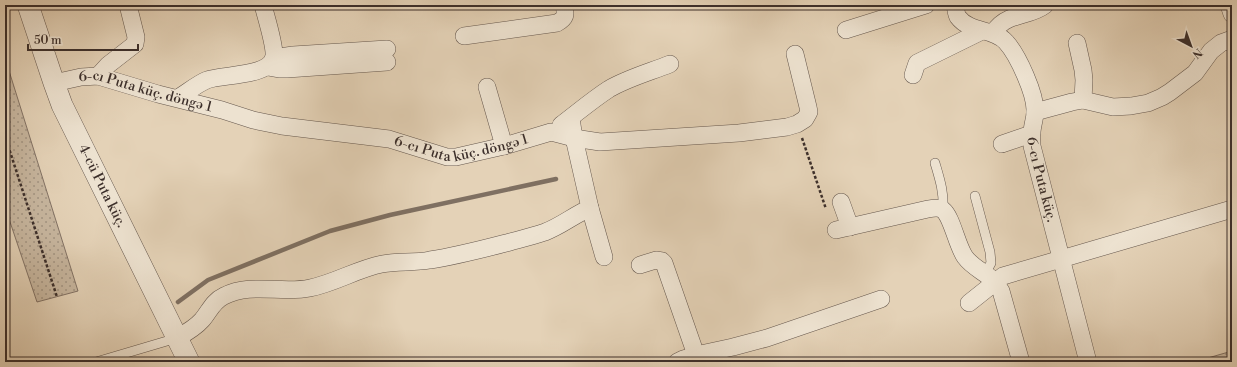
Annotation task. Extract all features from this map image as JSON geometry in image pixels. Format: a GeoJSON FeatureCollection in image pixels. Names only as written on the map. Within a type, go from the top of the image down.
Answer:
{"type":"FeatureCollection","features":[{"type":"Feature","properties":{"kind":"street","name":"4-cü Puta küç."},"geometry":{"type":"LineString","coordinates":[[28,5],[62,105],[189,362]]}},
{"type":"Feature","properties":{"kind":"street"},"geometry":{"type":"LineString","coordinates":[[98,76],[108,65],[136,44],[136,37],[128,5]]}},
{"type":"Feature","properties":{"kind":"street"},"geometry":{"type":"LineString","coordinates":[[263,5],[273,48],[271,62]]}},
{"type":"Feature","properties":{"kind":"street"},"geometry":{"type":"LineString","coordinates":[[464,36],[557,23],[564,19],[566,13],[564,5]]}},
{"type":"Feature","properties":{"kind":"street"},"geometry":{"type":"LineString","coordinates":[[846,30],[926,5]]}},
{"type":"Feature","properties":{"kind":"street","name":"6-cı Puta küç."},"geometry":{"type":"LineString","coordinates":[[955,5],[958,16],[966,24],[988,32],[1006,41],[1014,52],[1032,92],[1035,101],[1032,146],[1088,362]]}},
{"type":"Feature","properties":{"kind":"street"},"geometry":{"type":"LineString","coordinates":[[913,75],[917,64],[988,32],[1008,20],[1045,5]]}},
{"type":"Feature","properties":{"kind":"street"},"geometry":{"type":"LineString","coordinates":[[1229,5],[1232,14]]}},
{"type":"Feature","properties":{"kind":"street"},"geometry":{"type":"LineString","coordinates":[[1035,112],[1083,100],[1113,107],[1148,103],[1170,92],[1195,73],[1211,51],[1221,43],[1232,39]]}},
{"type":"Feature","properties":{"kind":"street"},"geometry":{"type":"LineString","coordinates":[[1077,43],[1083,70],[1083,100]]}},
{"type":"Feature","properties":{"kind":"street"},"geometry":{"type":"LineString","coordinates":[[551,132],[574,138],[600,142],[739,133],[787,127],[797,124],[805,119],[809,112],[795,54]]}},
{"type":"Feature","properties":{"kind":"street"},"geometry":{"type":"LineString","coordinates":[[178,98],[199,84],[208,80],[260,71],[271,62],[293,55],[387,56]]}},
{"type":"Feature","properties":{"kind":"street"},"geometry":{"type":"LineString","coordinates":[[551,132],[595,98],[610,89],[670,64]]}},
{"type":"Feature","properties":{"kind":"street","name":"6-cı Puta küç. döngə 1"},"geometry":{"type":"LineString","coordinates":[[54,83],[81,77],[98,76],[253,120],[282,126],[389,139],[447,158],[504,146],[551,132]]}},
{"type":"Feature","properties":{"kind":"street"},"geometry":{"type":"LineString","coordinates":[[487,86],[504,146]]}},
{"type":"Feature","properties":{"kind":"street"},"geometry":{"type":"LineString","coordinates":[[571,118],[590,208],[604,257]]}},
{"type":"Feature","properties":{"kind":"street"},"geometry":{"type":"LineString","coordinates":[[1002,144],[1032,134]]}},
{"type":"Feature","properties":{"kind":"street"},"geometry":{"type":"LineString","coordinates":[[177,338],[202,320],[212,305],[223,296],[241,290],[296,290],[311,288],[382,264],[429,261],[473,252],[545,232],[590,208]]}},
{"type":"Feature","properties":{"kind":"street"},"geometry":{"type":"LineString","coordinates":[[843,218],[938,208],[943,210],[948,216],[959,246],[966,257],[972,265],[990,278],[1001,291],[1021,362]]}},
{"type":"Feature","properties":{"kind":"street"},"geometry":{"type":"LineString","coordinates":[[969,303],[990,278],[1003,276],[1061,260],[1232,209]]}},
{"type":"Feature","properties":{"kind":"street"},"geometry":{"type":"LineString","coordinates":[[640,266],[656,260],[664,263],[696,355]]}},
{"type":"Feature","properties":{"kind":"street"},"geometry":{"type":"LineString","coordinates":[[678,362],[696,355],[733,348],[767,338],[881,299]]}},
{"type":"Feature","properties":{"kind":"lane"},"geometry":{"type":"LineString","coordinates":[[935,163],[944,198],[943,210]]}},
{"type":"Feature","properties":{"kind":"lane"},"geometry":{"type":"LineString","coordinates":[[975,196],[990,252],[990,278]]}},
{"type":"Feature","properties":{"kind":"lane"},"geometry":{"type":"LineString","coordinates":[[96,362],[177,338]]}},
{"type":"Feature","properties":{"kind":"path"},"geometry":{"type":"LineString","coordinates":[[797,124],[804,141],[823,204],[827,211],[843,218]]}},
{"type":"Feature","properties":{"kind":"path"},"geometry":{"type":"LineString","coordinates":[[5,136],[57,297]]}},
{"type":"Feature","properties":{"kind":"shaded area"},"geometry":{"type":"Polygon","coordinates":[[[5,58],[78,291],[37,302],[5,207],[5,58]]]}},
{"type":"Feature","properties":{"kind":"shaded area"},"geometry":{"type":"Polygon","coordinates":[[[1232,351],[1232,362],[1194,362],[1232,351]]]}},
{"type":"Feature","properties":{"kind":"waterway"},"geometry":{"type":"LineString","coordinates":[[178,302],[208,280],[330,231],[390,215],[556,179]]}}]}
